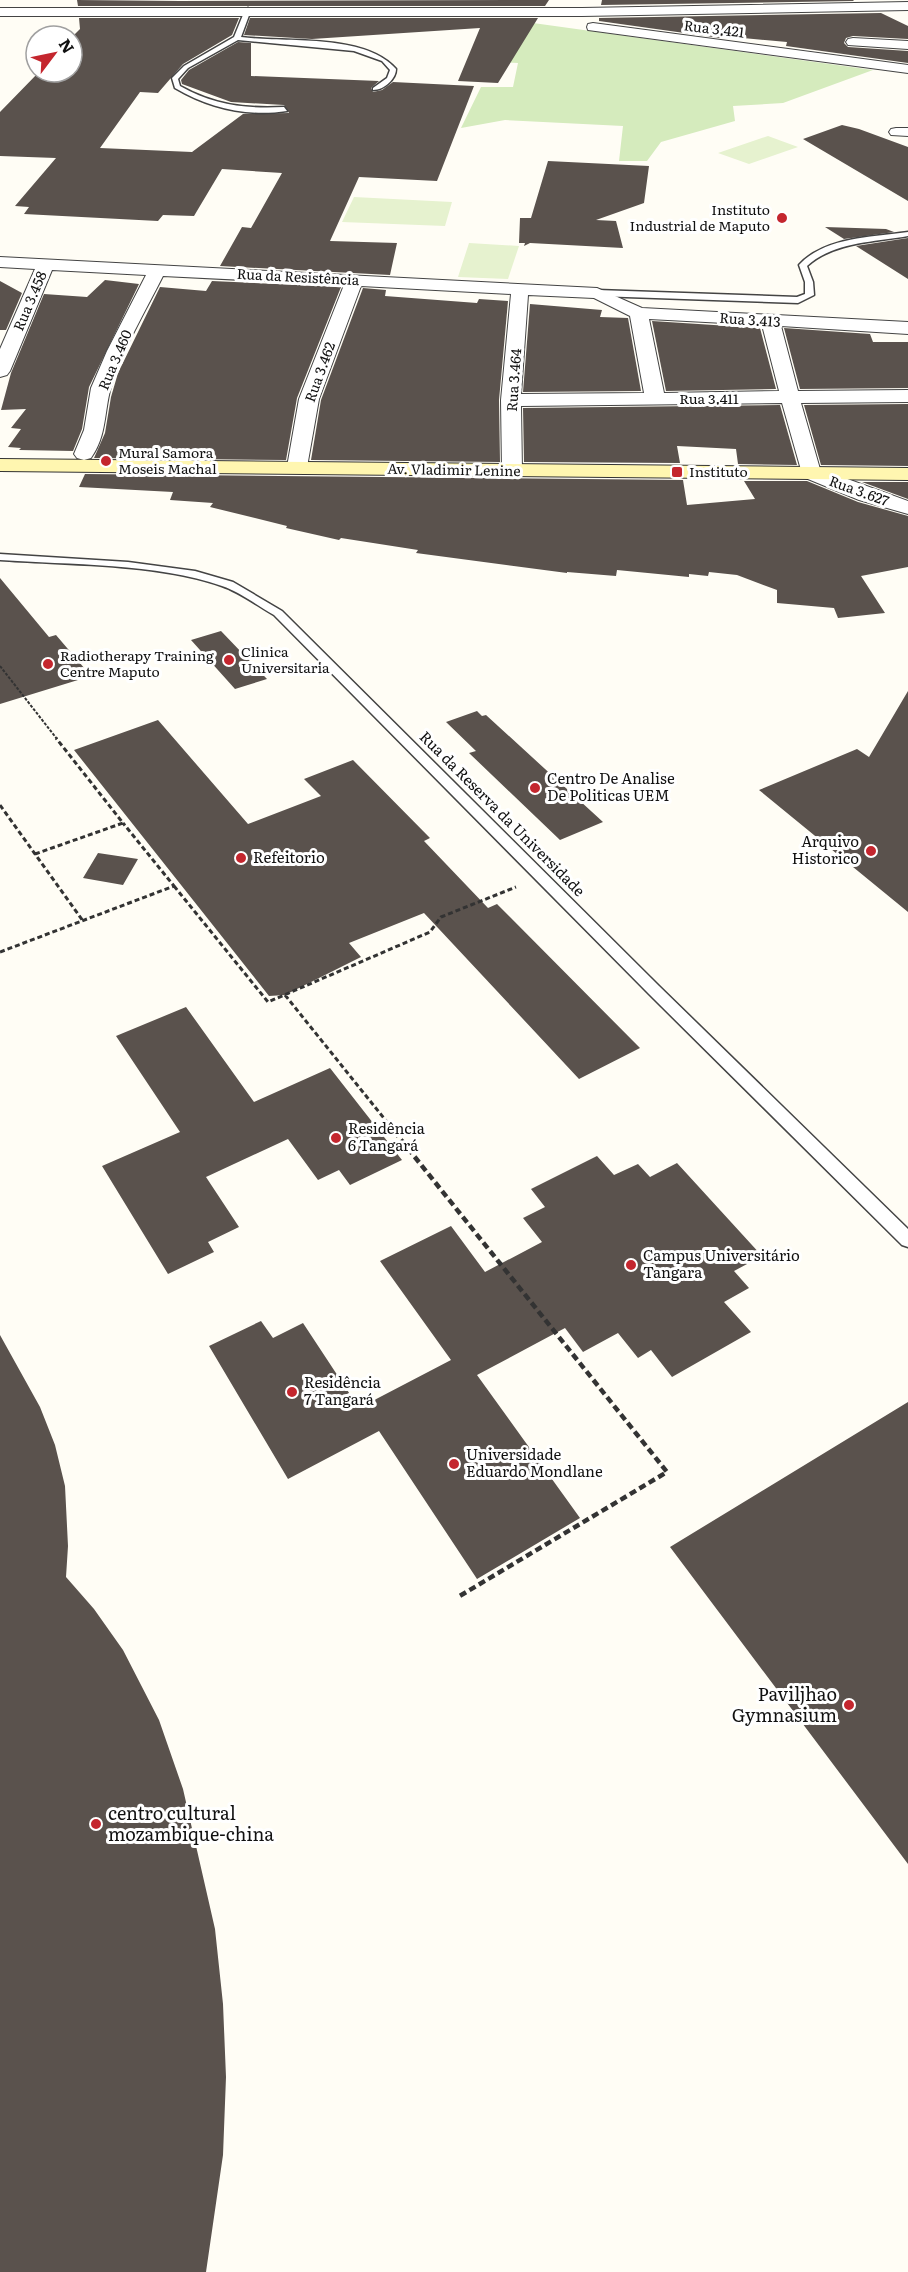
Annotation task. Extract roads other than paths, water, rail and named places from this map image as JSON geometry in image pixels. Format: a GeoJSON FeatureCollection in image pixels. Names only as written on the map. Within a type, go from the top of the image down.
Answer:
{"type":"FeatureCollection","features":[{"type":"Feature","properties":{"kind":"main road","name":"Av. Vladimir Lenine"},"geometry":{"type":"LineString","coordinates":[[0,465],[908,474]]}},
{"type":"Feature","properties":{"kind":"street"},"geometry":{"type":"LineString","coordinates":[[0,12],[44,6],[118,5],[232,10],[251,5],[518,12],[545,7],[626,0]]}},
{"type":"Feature","properties":{"kind":"street"},"geometry":{"type":"LineString","coordinates":[[545,7],[908,6]]}},
{"type":"Feature","properties":{"kind":"street","name":"Rua 3.421"},"geometry":{"type":"LineString","coordinates":[[518,12],[622,32],[908,69]]}},
{"type":"Feature","properties":{"kind":"street"},"geometry":{"type":"LineString","coordinates":[[840,41],[908,45]]}},
{"type":"Feature","properties":{"kind":"street"},"geometry":{"type":"LineString","coordinates":[[821,42],[823,57]]}},
{"type":"Feature","properties":{"kind":"street","name":"Rua da Resistência"},"geometry":{"type":"LineString","coordinates":[[0,262],[597,293]]}},
{"type":"Feature","properties":{"kind":"street","name":"Rua 3.458"},"geometry":{"type":"LineString","coordinates":[[0,371],[46,264]]}},
{"type":"Feature","properties":{"kind":"street","name":"Rua 3.460"},"geometry":{"type":"LineString","coordinates":[[84,454],[94,430],[101,388],[116,351],[157,270]]}},
{"type":"Feature","properties":{"kind":"street","name":"Rua 3.462"},"geometry":{"type":"LineString","coordinates":[[297,467],[309,399],[355,280]]}},
{"type":"Feature","properties":{"kind":"street","name":"Rua 3.464"},"geometry":{"type":"LineString","coordinates":[[512,471],[511,400],[520,289]]}},
{"type":"Feature","properties":{"kind":"street","name":"Rua 3.413"},"geometry":{"type":"LineString","coordinates":[[597,293],[639,313],[908,328]]}},
{"type":"Feature","properties":{"kind":"street"},"geometry":{"type":"LineString","coordinates":[[639,313],[655,399]]}},
{"type":"Feature","properties":{"kind":"street"},"geometry":{"type":"LineString","coordinates":[[771,321],[810,473]]}},
{"type":"Feature","properties":{"kind":"street","name":"Rua 3.411"},"geometry":{"type":"LineString","coordinates":[[511,400],[790,399],[908,396]]}},
{"type":"Feature","properties":{"kind":"street","name":"Rua 3.627"},"geometry":{"type":"LineString","coordinates":[[810,473],[908,508]]}},
{"type":"Feature","properties":{"kind":"lane"},"geometry":{"type":"LineString","coordinates":[[251,5],[237,38],[186,67],[174,79],[177,87],[209,104],[232,110],[284,109]]}},
{"type":"Feature","properties":{"kind":"lane"},"geometry":{"type":"LineString","coordinates":[[237,38],[261,43],[329,45],[367,51],[385,60],[394,70],[390,79],[375,89]]}},
{"type":"Feature","properties":{"kind":"lane"},"geometry":{"type":"LineString","coordinates":[[597,293],[798,300],[810,295],[809,282],[803,265],[808,258],[844,246],[908,234]]}},
{"type":"Feature","properties":{"kind":"lane","name":"Rua da Reserva da Universidade"},"geometry":{"type":"LineString","coordinates":[[0,557],[15,556],[128,565],[195,574],[229,584],[278,613],[908,1240]]}},
{"type":"Feature","properties":{"kind":"place","name":"Instituto Industrial de Maputo"},"geometry":{"type":"Point","coordinates":[782,218]}},
{"type":"Feature","properties":{"kind":"place","name":"Mural Samora Moseis Machal"},"geometry":{"type":"Point","coordinates":[106,461]}},
{"type":"Feature","properties":{"kind":"place","name":"Instituto"},"geometry":{"type":"Point","coordinates":[677,472]}},
{"type":"Feature","properties":{"kind":"place","name":"Clinica Universitaria"},"geometry":{"type":"Point","coordinates":[229,660]}},
{"type":"Feature","properties":{"kind":"place","name":"Radiotherapy Training Centre Maputo"},"geometry":{"type":"Point","coordinates":[48,664]}},
{"type":"Feature","properties":{"kind":"place","name":"Centro De Analise De Politicas UEM"},"geometry":{"type":"Point","coordinates":[535,788]}},
{"type":"Feature","properties":{"kind":"place","name":"Arquivo Historico"},"geometry":{"type":"Point","coordinates":[871,851]}},
{"type":"Feature","properties":{"kind":"place","name":"Refeitorio"},"geometry":{"type":"Point","coordinates":[241,858]}},
{"type":"Feature","properties":{"kind":"place","name":"Residência 6 Tangará"},"geometry":{"type":"Point","coordinates":[336,1138]}},
{"type":"Feature","properties":{"kind":"place","name":"Campus Universitário Tangara"},"geometry":{"type":"Point","coordinates":[631,1265]}},
{"type":"Feature","properties":{"kind":"place","name":"Residência 7 Tangará"},"geometry":{"type":"Point","coordinates":[292,1392]}},
{"type":"Feature","properties":{"kind":"place","name":"Universidade Eduardo Mondlane"},"geometry":{"type":"Point","coordinates":[454,1464]}},
{"type":"Feature","properties":{"kind":"place","name":"Paviljhao Gymnasium"},"geometry":{"type":"Point","coordinates":[849,1705]}},
{"type":"Feature","properties":{"kind":"place","name":"centro cultural mozambique-china"},"geometry":{"type":"Point","coordinates":[96,1824]}}]}
